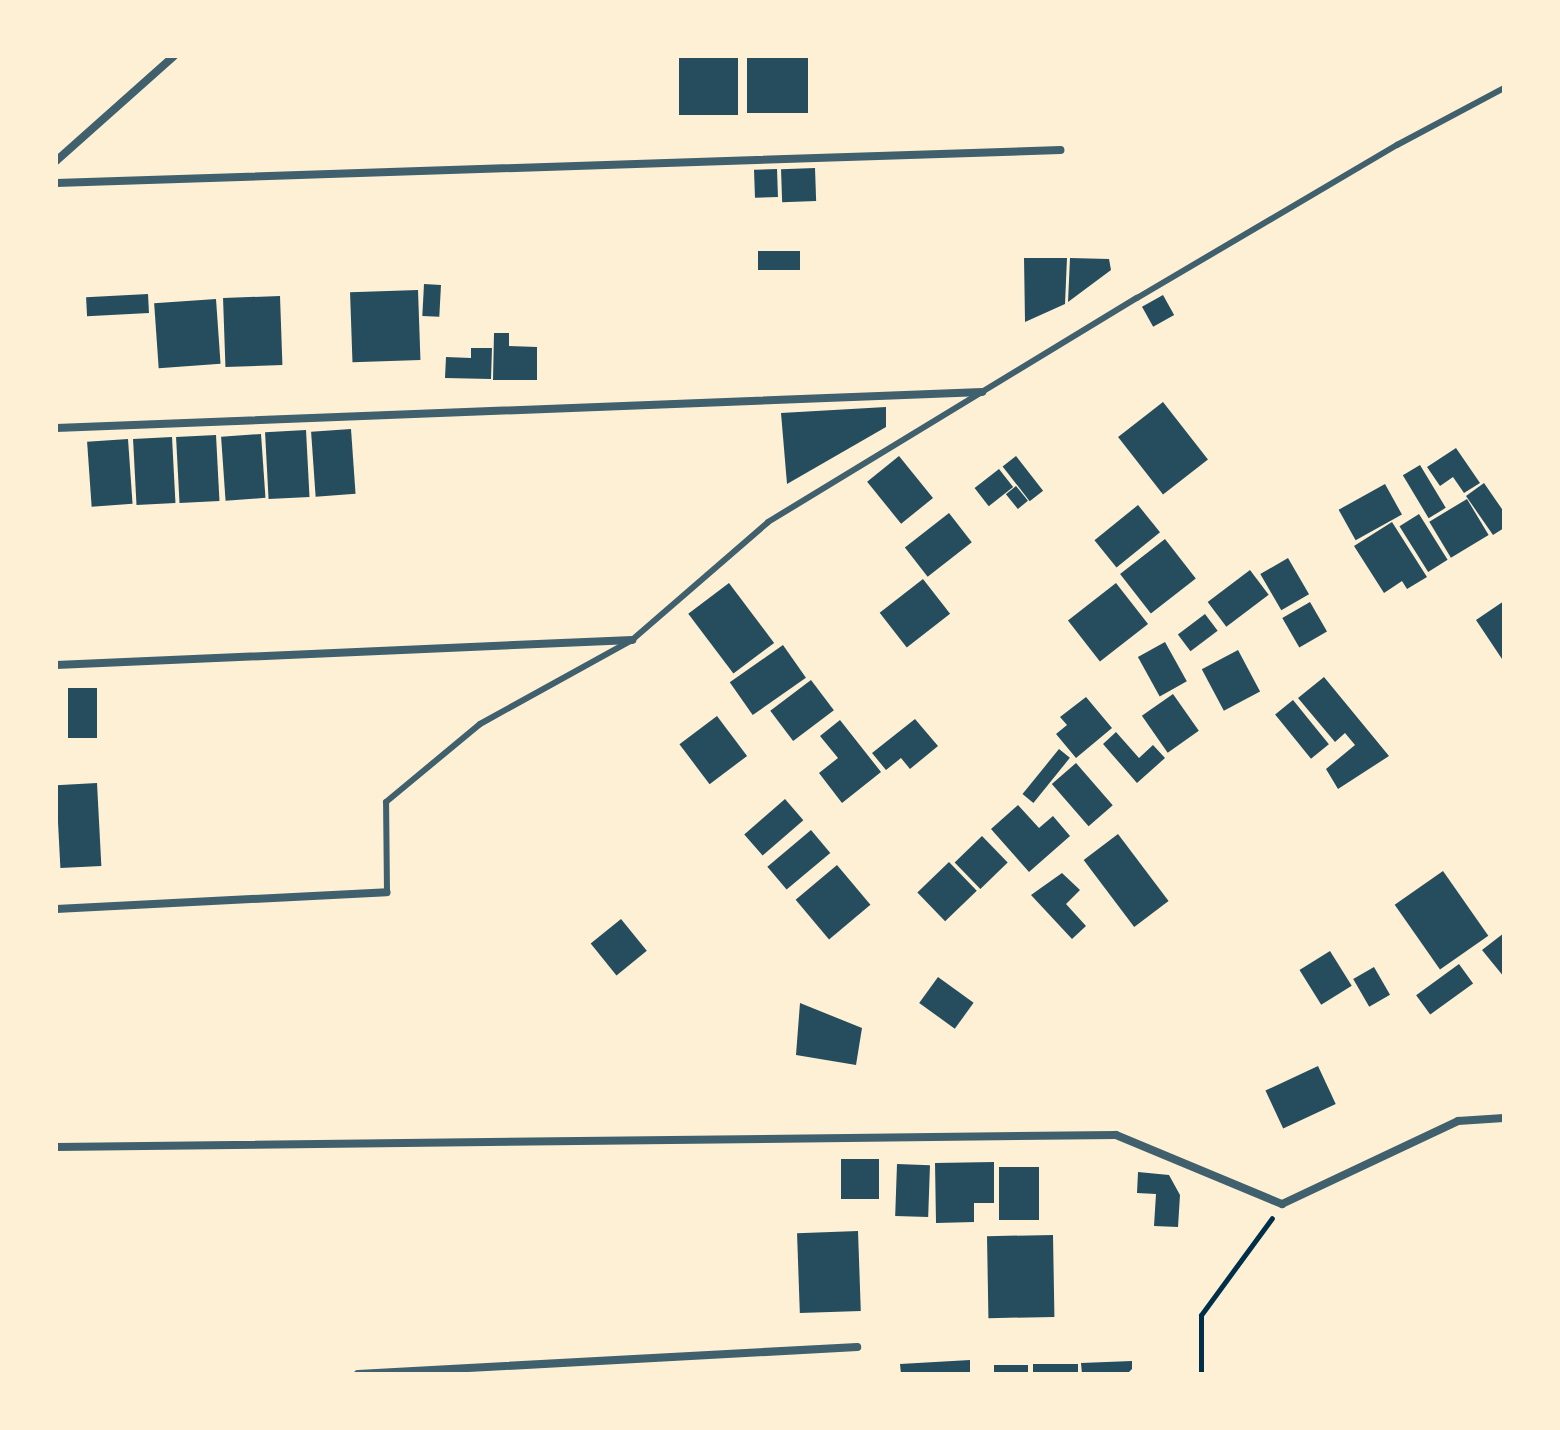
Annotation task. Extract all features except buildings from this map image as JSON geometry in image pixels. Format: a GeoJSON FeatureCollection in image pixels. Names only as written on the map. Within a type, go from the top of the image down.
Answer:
{"type":"FeatureCollection","features":[{"type":"Feature","properties":{"kind":"street"},"geometry":{"type":"LineString","coordinates":[[56,161],[174,56]]}},
{"type":"Feature","properties":{"kind":"street"},"geometry":{"type":"LineString","coordinates":[[56,183],[1060,150]]}},
{"type":"Feature","properties":{"kind":"street"},"geometry":{"type":"LineString","coordinates":[[56,428],[982,392]]}},
{"type":"Feature","properties":{"kind":"street"},"geometry":{"type":"LineString","coordinates":[[56,665],[632,640]]}},
{"type":"Feature","properties":{"kind":"street"},"geometry":{"type":"LineString","coordinates":[[56,909],[387,892]]}},
{"type":"Feature","properties":{"kind":"street"},"geometry":{"type":"LineString","coordinates":[[56,1147],[1116,1135],[1282,1204],[1458,1121],[1504,1118]]}},
{"type":"Feature","properties":{"kind":"street"},"geometry":{"type":"LineString","coordinates":[[358,1374],[857,1347]]}},
{"type":"Feature","properties":{"kind":"lane"},"geometry":{"type":"LineString","coordinates":[[387,892],[386,802],[480,724],[632,640],[768,522],[1397,145],[1504,88]]}},
{"type":"Feature","properties":{"kind":"path"},"geometry":{"type":"LineString","coordinates":[[1201,1374],[1201,1315],[1282,1204]]}}]}
